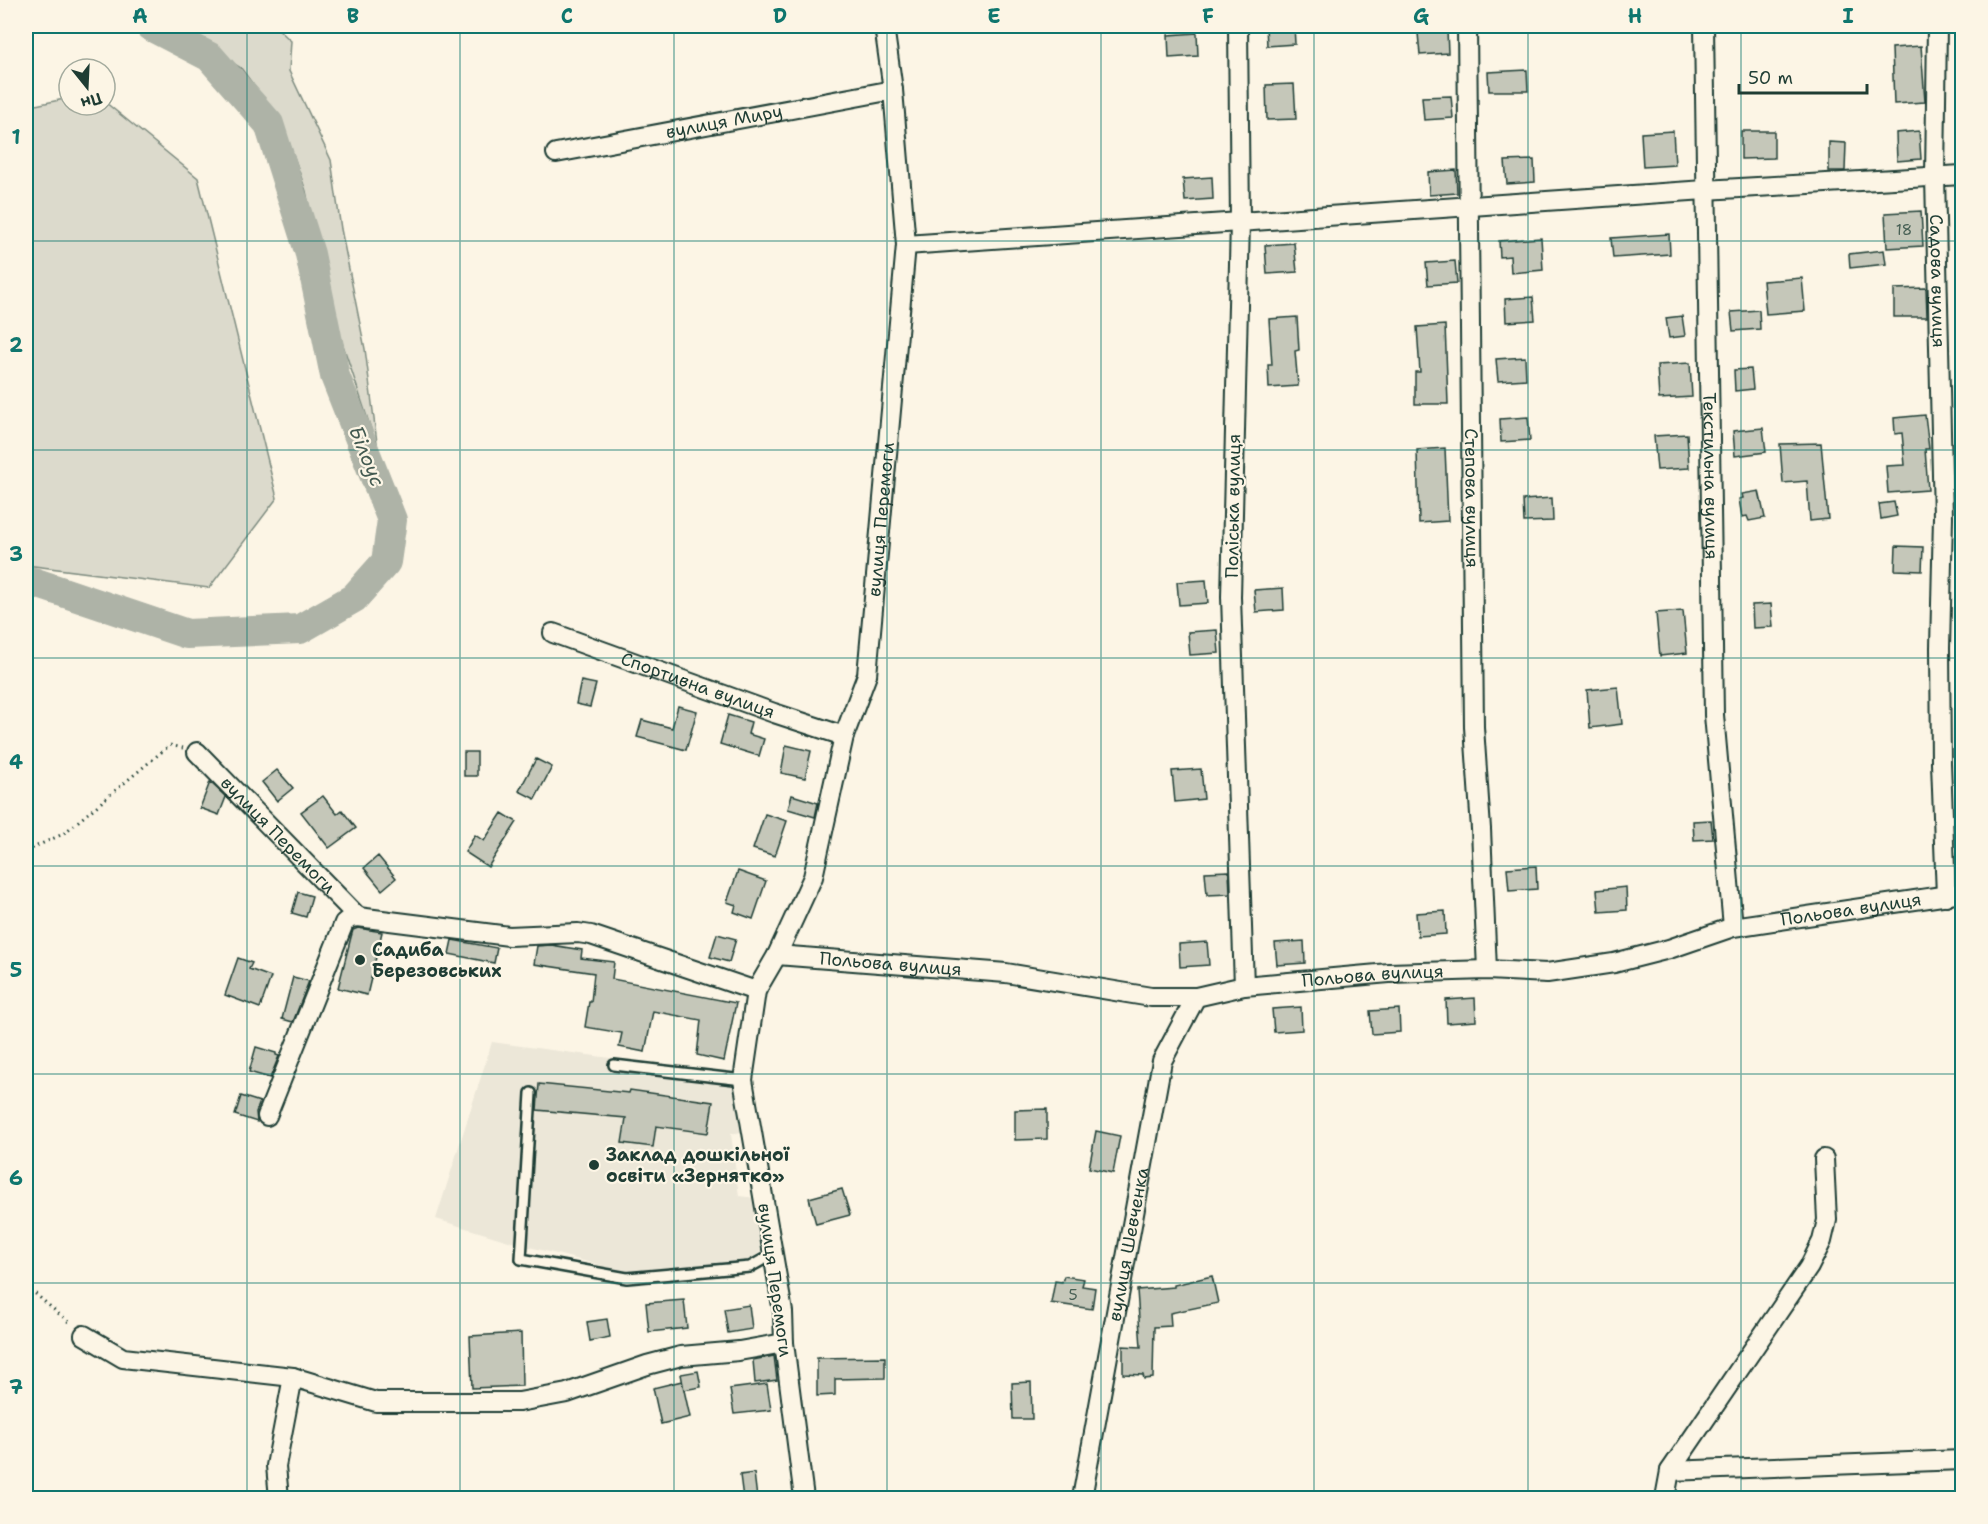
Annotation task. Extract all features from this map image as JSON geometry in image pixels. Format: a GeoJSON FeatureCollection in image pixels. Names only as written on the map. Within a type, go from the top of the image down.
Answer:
{"type":"FeatureCollection","features":[{"type":"Feature","properties":{"kind":"street","name":"вулиця Перемоги"},"geometry":{"type":"LineString","coordinates":[[804,1498],[784,1343],[783,1312],[743,1080],[756,991],[777,955],[813,877],[844,736],[867,675],[906,245],[893,90],[884,26]]}},
{"type":"Feature","properties":{"kind":"street","name":"Поліська вулиця"},"geometry":{"type":"LineString","coordinates":[[1238,26],[1240,222],[1231,597],[1244,986]]}},
{"type":"Feature","properties":{"kind":"street","name":"Степова вулиця"},"geometry":{"type":"LineString","coordinates":[[1467,26],[1474,727],[1487,970]]}},
{"type":"Feature","properties":{"kind":"street","name":"Текстильна вулиця"},"geometry":{"type":"LineString","coordinates":[[1704,26],[1714,714],[1733,927]]}},
{"type":"Feature","properties":{"kind":"street","name":"Садова вулиця"},"geometry":{"type":"LineString","coordinates":[[1937,26],[1935,177],[1943,517],[1940,648],[1941,763],[1954,895]]}},
{"type":"Feature","properties":{"kind":"street","name":"вулиця Миру"},"geometry":{"type":"LineString","coordinates":[[556,153],[893,90]]}},
{"type":"Feature","properties":{"kind":"street"},"geometry":{"type":"LineString","coordinates":[[906,245],[1705,190],[1962,175]]}},
{"type":"Feature","properties":{"kind":"street","name":"Спортивна вулиця"},"geometry":{"type":"LineString","coordinates":[[553,633],[844,736]]}},
{"type":"Feature","properties":{"kind":"street","name":"вулиця Перемоги"},"geometry":{"type":"LineString","coordinates":[[197,752],[358,917]]}},
{"type":"Feature","properties":{"kind":"street","name":"Польова вулиця"},"geometry":{"type":"LineString","coordinates":[[777,955],[1006,973],[1151,998],[1196,997],[1244,986],[1389,973],[1487,970],[1547,973],[1614,963],[1669,949],[1733,927],[1954,895]]}},
{"type":"Feature","properties":{"kind":"street"},"geometry":{"type":"LineString","coordinates":[[267,1116],[344,923],[350,918],[358,917],[509,936],[578,933],[591,935],[756,991]]}},
{"type":"Feature","properties":{"kind":"street","name":"вулиця Шевченка"},"geometry":{"type":"LineString","coordinates":[[1082,1498],[1162,1061],[1196,997]]}},
{"type":"Feature","properties":{"kind":"street"},"geometry":{"type":"LineString","coordinates":[[1665,1498],[1671,1471],[1809,1267],[1822,1241],[1827,1220],[1824,1159]]}},
{"type":"Feature","properties":{"kind":"street"},"geometry":{"type":"LineString","coordinates":[[84,1335],[123,1358],[293,1377],[376,1402],[519,1402],[567,1393],[647,1365],[681,1356],[739,1351],[784,1343]]}},
{"type":"Feature","properties":{"kind":"street"},"geometry":{"type":"LineString","coordinates":[[279,1498],[276,1466],[293,1377]]}},
{"type":"Feature","properties":{"kind":"street"},"geometry":{"type":"LineString","coordinates":[[1671,1471],[1962,1460]]}},
{"type":"Feature","properties":{"kind":"lane"},"geometry":{"type":"LineString","coordinates":[[614,1065],[743,1080]]}},
{"type":"Feature","properties":{"kind":"lane"},"geometry":{"type":"LineString","coordinates":[[531,1093],[521,1259],[627,1278],[750,1267],[773,1254]]}},
{"type":"Feature","properties":{"kind":"path"},"geometry":{"type":"LineString","coordinates":[[26,851],[63,834],[170,746],[197,752]]}},
{"type":"Feature","properties":{"kind":"path"},"geometry":{"type":"LineString","coordinates":[[26,1286],[84,1335]]}},
{"type":"Feature","properties":{"kind":"shaded area"},"geometry":{"type":"Polygon","coordinates":[[[175,26],[275,26],[291,41],[289,71],[331,160],[341,229],[365,349],[378,450],[329,303],[306,191],[283,125],[241,68],[175,26]]]}},
{"type":"Feature","properties":{"kind":"shaded area"},"geometry":{"type":"Polygon","coordinates":[[[57,101],[57,117],[117,117],[117,112],[198,178],[277,498],[209,588],[26,565],[26,107],[57,101]]]}},
{"type":"Feature","properties":{"kind":"shaded area","name":"Заклад дошкільної освіти «Зернятко»"},"geometry":{"type":"Polygon","coordinates":[[[492,1042],[736,1075],[746,1131],[731,1134],[739,1196],[756,1198],[763,1250],[747,1261],[626,1272],[522,1245],[436,1219],[492,1042]]]}},
{"type":"Feature","properties":{"kind":"building"},"geometry":{"type":"Polygon","coordinates":[[[1266,26],[1294,26],[1295,44],[1267,46],[1266,26]]]}},
{"type":"Feature","properties":{"kind":"building"},"geometry":{"type":"Polygon","coordinates":[[[1447,31],[1448,53],[1420,55],[1418,33],[1447,31]]]}},
{"type":"Feature","properties":{"kind":"building"},"geometry":{"type":"Polygon","coordinates":[[[1197,33],[1198,56],[1169,58],[1168,35],[1197,33]]]}},
{"type":"Feature","properties":{"kind":"building"},"geometry":{"type":"Polygon","coordinates":[[[1921,46],[1925,102],[1894,104],[1892,48],[1921,46]]]}},
{"type":"Feature","properties":{"kind":"building"},"geometry":{"type":"Polygon","coordinates":[[[1527,70],[1528,91],[1489,91],[1488,72],[1527,70]]]}},
{"type":"Feature","properties":{"kind":"building"},"geometry":{"type":"Polygon","coordinates":[[[1294,84],[1296,119],[1267,120],[1266,85],[1294,84]]]}},
{"type":"Feature","properties":{"kind":"building"},"geometry":{"type":"Polygon","coordinates":[[[1451,96],[1453,118],[1424,120],[1422,97],[1451,96]]]}},
{"type":"Feature","properties":{"kind":"building"},"geometry":{"type":"Polygon","coordinates":[[[1673,131],[1675,165],[1643,167],[1641,133],[1673,131]]]}},
{"type":"Feature","properties":{"kind":"building"},"geometry":{"type":"Polygon","coordinates":[[[1741,131],[1774,131],[1774,158],[1741,159],[1741,131]]]}},
{"type":"Feature","properties":{"kind":"building"},"geometry":{"type":"Polygon","coordinates":[[[1919,131],[1921,159],[1897,161],[1896,133],[1919,131]]]}},
{"type":"Feature","properties":{"kind":"building"},"geometry":{"type":"Polygon","coordinates":[[[1829,142],[1846,143],[1845,171],[1829,171],[1829,142]]]}},
{"type":"Feature","properties":{"kind":"building"},"geometry":{"type":"Polygon","coordinates":[[[1534,160],[1535,182],[1507,184],[1505,161],[1534,160]]]}},
{"type":"Feature","properties":{"kind":"building"},"geometry":{"type":"Polygon","coordinates":[[[1456,170],[1457,193],[1429,195],[1428,172],[1456,170]]]}},
{"type":"Feature","properties":{"kind":"building"},"geometry":{"type":"Polygon","coordinates":[[[1212,177],[1213,199],[1185,201],[1183,179],[1212,177]]]}},
{"type":"Feature","properties":{"kind":"building"},"geometry":{"type":"Polygon","coordinates":[[[1921,211],[1923,246],[1887,248],[1885,213],[1921,211]]]}},
{"type":"Feature","properties":{"kind":"building"},"geometry":{"type":"Polygon","coordinates":[[[1669,234],[1670,254],[1613,258],[1611,238],[1669,234]]]}},
{"type":"Feature","properties":{"kind":"building"},"geometry":{"type":"Polygon","coordinates":[[[1541,238],[1543,270],[1511,273],[1510,256],[1500,257],[1499,241],[1541,238]]]}},
{"type":"Feature","properties":{"kind":"building"},"geometry":{"type":"Polygon","coordinates":[[[1294,243],[1297,272],[1267,274],[1265,245],[1294,243]]]}},
{"type":"Feature","properties":{"kind":"building"},"geometry":{"type":"Polygon","coordinates":[[[1884,250],[1886,264],[1850,268],[1849,254],[1884,250]]]}},
{"type":"Feature","properties":{"kind":"building"},"geometry":{"type":"Polygon","coordinates":[[[1455,261],[1457,283],[1428,285],[1426,263],[1455,261]]]}},
{"type":"Feature","properties":{"kind":"building"},"geometry":{"type":"Polygon","coordinates":[[[1802,278],[1805,311],[1766,314],[1763,281],[1802,278]]]}},
{"type":"Feature","properties":{"kind":"building"},"geometry":{"type":"Polygon","coordinates":[[[1926,288],[1927,317],[1894,317],[1894,289],[1926,288]]]}},
{"type":"Feature","properties":{"kind":"building"},"geometry":{"type":"Polygon","coordinates":[[[1533,297],[1535,320],[1506,322],[1505,299],[1533,297]]]}},
{"type":"Feature","properties":{"kind":"building"},"geometry":{"type":"Polygon","coordinates":[[[1759,310],[1760,329],[1733,331],[1731,312],[1759,310]]]}},
{"type":"Feature","properties":{"kind":"building"},"geometry":{"type":"Polygon","coordinates":[[[1682,316],[1685,336],[1669,338],[1666,318],[1682,316]]]}},
{"type":"Feature","properties":{"kind":"building"},"geometry":{"type":"Polygon","coordinates":[[[1297,317],[1299,350],[1295,351],[1298,386],[1269,388],[1268,365],[1272,365],[1269,319],[1297,317]]]}},
{"type":"Feature","properties":{"kind":"building"},"geometry":{"type":"Polygon","coordinates":[[[1445,325],[1448,404],[1415,404],[1415,372],[1420,372],[1417,327],[1445,325]]]}},
{"type":"Feature","properties":{"kind":"building"},"geometry":{"type":"Polygon","coordinates":[[[1525,357],[1526,379],[1498,381],[1496,359],[1525,357]]]}},
{"type":"Feature","properties":{"kind":"building"},"geometry":{"type":"Polygon","coordinates":[[[1690,363],[1692,397],[1659,399],[1657,365],[1690,363]]]}},
{"type":"Feature","properties":{"kind":"building"},"geometry":{"type":"Polygon","coordinates":[[[1751,369],[1753,389],[1735,391],[1734,370],[1751,369]]]}},
{"type":"Feature","properties":{"kind":"building"},"geometry":{"type":"Polygon","coordinates":[[[1925,415],[1929,449],[1925,449],[1928,490],[1888,493],[1886,466],[1905,465],[1902,433],[1895,434],[1894,418],[1925,415]]]}},
{"type":"Feature","properties":{"kind":"building"},"geometry":{"type":"Polygon","coordinates":[[[1528,417],[1530,440],[1501,442],[1500,419],[1528,417]]]}},
{"type":"Feature","properties":{"kind":"building"},"geometry":{"type":"Polygon","coordinates":[[[1763,428],[1766,452],[1735,456],[1733,431],[1763,428]]]}},
{"type":"Feature","properties":{"kind":"building"},"geometry":{"type":"Polygon","coordinates":[[[1687,434],[1689,468],[1657,470],[1654,436],[1687,434]]]}},
{"type":"Feature","properties":{"kind":"building"},"geometry":{"type":"Polygon","coordinates":[[[1821,443],[1828,519],[1810,521],[1807,481],[1783,483],[1780,444],[1821,443]]]}},
{"type":"Feature","properties":{"kind":"building"},"geometry":{"type":"Polygon","coordinates":[[[1445,448],[1448,521],[1419,523],[1417,450],[1445,448]]]}},
{"type":"Feature","properties":{"kind":"building"},"geometry":{"type":"Polygon","coordinates":[[[1759,491],[1765,518],[1749,521],[1747,516],[1742,517],[1739,499],[1743,498],[1742,494],[1759,491]]]}},
{"type":"Feature","properties":{"kind":"building"},"geometry":{"type":"Polygon","coordinates":[[[1552,498],[1553,521],[1524,522],[1523,500],[1552,498]]]}},
{"type":"Feature","properties":{"kind":"building"},"geometry":{"type":"Polygon","coordinates":[[[1894,502],[1897,516],[1881,519],[1879,504],[1894,502]]]}},
{"type":"Feature","properties":{"kind":"building"},"geometry":{"type":"Polygon","coordinates":[[[1896,546],[1923,547],[1922,571],[1895,570],[1896,546]]]}},
{"type":"Feature","properties":{"kind":"building"},"geometry":{"type":"Polygon","coordinates":[[[1206,580],[1208,603],[1179,605],[1177,582],[1206,580]]]}},
{"type":"Feature","properties":{"kind":"building"},"geometry":{"type":"Polygon","coordinates":[[[1283,588],[1284,610],[1256,612],[1254,590],[1283,588]]]}},
{"type":"Feature","properties":{"kind":"building"},"geometry":{"type":"Polygon","coordinates":[[[1771,604],[1773,627],[1753,628],[1752,605],[1771,604]]]}},
{"type":"Feature","properties":{"kind":"building"},"geometry":{"type":"Polygon","coordinates":[[[1683,611],[1687,653],[1660,656],[1656,613],[1683,611]]]}},
{"type":"Feature","properties":{"kind":"building"},"geometry":{"type":"Polygon","coordinates":[[[1217,630],[1219,653],[1190,655],[1188,632],[1217,630]]]}},
{"type":"Feature","properties":{"kind":"building"},"geometry":{"type":"Polygon","coordinates":[[[581,681],[596,684],[590,707],[576,704],[581,681]]]}},
{"type":"Feature","properties":{"kind":"building"},"geometry":{"type":"Polygon","coordinates":[[[1618,687],[1622,724],[1590,728],[1587,690],[1618,687]]]}},
{"type":"Feature","properties":{"kind":"building"},"geometry":{"type":"Polygon","coordinates":[[[678,706],[697,711],[686,750],[637,737],[642,720],[672,728],[678,706]]]}},
{"type":"Feature","properties":{"kind":"building"},"geometry":{"type":"Polygon","coordinates":[[[728,715],[751,722],[748,734],[764,739],[759,756],[720,744],[728,715]]]}},
{"type":"Feature","properties":{"kind":"building"},"geometry":{"type":"Polygon","coordinates":[[[786,745],[811,751],[805,778],[781,773],[786,745]]]}},
{"type":"Feature","properties":{"kind":"building"},"geometry":{"type":"Polygon","coordinates":[[[464,752],[477,752],[477,776],[464,776],[464,752]]]}},
{"type":"Feature","properties":{"kind":"building"},"geometry":{"type":"Polygon","coordinates":[[[536,759],[552,767],[535,799],[519,791],[536,759]]]}},
{"type":"Feature","properties":{"kind":"building"},"geometry":{"type":"Polygon","coordinates":[[[1201,769],[1204,799],[1175,802],[1172,771],[1201,769]]]}},
{"type":"Feature","properties":{"kind":"building"},"geometry":{"type":"Polygon","coordinates":[[[277,770],[293,788],[277,801],[262,782],[277,770]]]}},
{"type":"Feature","properties":{"kind":"building"},"geometry":{"type":"Polygon","coordinates":[[[210,782],[226,797],[219,815],[200,808],[210,782]]]}},
{"type":"Feature","properties":{"kind":"building"},"geometry":{"type":"Polygon","coordinates":[[[792,795],[818,803],[815,817],[788,809],[792,795]]]}},
{"type":"Feature","properties":{"kind":"building"},"geometry":{"type":"Polygon","coordinates":[[[323,796],[337,814],[342,810],[356,828],[329,848],[301,812],[323,796]]]}},
{"type":"Feature","properties":{"kind":"building"},"geometry":{"type":"Polygon","coordinates":[[[502,813],[517,822],[488,867],[465,852],[475,835],[484,841],[502,813]]]}},
{"type":"Feature","properties":{"kind":"building"},"geometry":{"type":"Polygon","coordinates":[[[765,814],[787,821],[775,856],[753,849],[765,814]]]}},
{"type":"Feature","properties":{"kind":"building"},"geometry":{"type":"Polygon","coordinates":[[[1711,820],[1713,839],[1694,840],[1693,821],[1711,820]]]}},
{"type":"Feature","properties":{"kind":"building"},"geometry":{"type":"Polygon","coordinates":[[[378,856],[396,878],[382,890],[364,868],[378,856]]]}},
{"type":"Feature","properties":{"kind":"building"},"geometry":{"type":"Polygon","coordinates":[[[1536,866],[1537,889],[1509,891],[1507,868],[1536,866]]]}},
{"type":"Feature","properties":{"kind":"building"},"geometry":{"type":"Polygon","coordinates":[[[738,871],[766,881],[753,919],[734,912],[736,905],[727,902],[738,871]]]}},
{"type":"Feature","properties":{"kind":"building"},"geometry":{"type":"Polygon","coordinates":[[[1229,871],[1230,894],[1207,895],[1205,872],[1229,871]]]}},
{"type":"Feature","properties":{"kind":"building"},"geometry":{"type":"Polygon","coordinates":[[[1626,887],[1627,910],[1599,912],[1597,890],[1626,887]]]}},
{"type":"Feature","properties":{"kind":"building"},"geometry":{"type":"Polygon","coordinates":[[[298,892],[312,896],[306,917],[292,913],[298,892]]]}},
{"type":"Feature","properties":{"kind":"building"},"geometry":{"type":"Polygon","coordinates":[[[1445,911],[1446,934],[1418,936],[1416,913],[1445,911]]]}},
{"type":"Feature","properties":{"kind":"building","name":"Садиба Березовських"},"geometry":{"type":"Polygon","coordinates":[[[358,928],[382,932],[367,995],[338,988],[353,930],[358,928]]]}},
{"type":"Feature","properties":{"kind":"building"},"geometry":{"type":"Polygon","coordinates":[[[717,934],[736,939],[729,962],[710,957],[717,934]]]}},
{"type":"Feature","properties":{"kind":"building"},"geometry":{"type":"Polygon","coordinates":[[[452,940],[497,948],[494,963],[449,954],[452,940]]]}},
{"type":"Feature","properties":{"kind":"building"},"geometry":{"type":"Polygon","coordinates":[[[1304,941],[1305,963],[1277,965],[1275,943],[1304,941]]]}},
{"type":"Feature","properties":{"kind":"building"},"geometry":{"type":"Polygon","coordinates":[[[1207,942],[1209,965],[1180,967],[1179,944],[1207,942]]]}},
{"type":"Feature","properties":{"kind":"building"},"geometry":{"type":"Polygon","coordinates":[[[551,945],[582,950],[581,958],[614,962],[612,979],[736,1003],[724,1061],[697,1055],[701,1020],[653,1011],[645,1052],[619,1047],[622,1033],[585,1027],[589,1002],[591,1002],[594,973],[534,964],[537,946],[551,945]]]}},
{"type":"Feature","properties":{"kind":"building"},"geometry":{"type":"Polygon","coordinates":[[[238,958],[252,963],[249,969],[271,977],[260,1008],[225,995],[238,958]]]}},
{"type":"Feature","properties":{"kind":"building"},"geometry":{"type":"Polygon","coordinates":[[[293,977],[309,981],[293,1022],[282,1019],[293,977]]]}},
{"type":"Feature","properties":{"kind":"building"},"geometry":{"type":"Polygon","coordinates":[[[1475,998],[1476,1021],[1447,1023],[1446,1000],[1475,998]]]}},
{"type":"Feature","properties":{"kind":"building"},"geometry":{"type":"Polygon","coordinates":[[[1301,1007],[1302,1030],[1274,1032],[1272,1009],[1301,1007]]]}},
{"type":"Feature","properties":{"kind":"building"},"geometry":{"type":"Polygon","coordinates":[[[1399,1009],[1400,1032],[1372,1034],[1370,1011],[1399,1009]]]}},
{"type":"Feature","properties":{"kind":"building"},"geometry":{"type":"Polygon","coordinates":[[[256,1047],[279,1056],[270,1078],[249,1072],[256,1047]]]}},
{"type":"Feature","properties":{"kind":"building"},"geometry":{"type":"Polygon","coordinates":[[[539,1084],[629,1093],[630,1090],[713,1102],[708,1133],[656,1126],[653,1147],[622,1143],[626,1118],[537,1110],[539,1084]]]}},
{"type":"Feature","properties":{"kind":"building"},"geometry":{"type":"Polygon","coordinates":[[[241,1096],[260,1102],[256,1112],[257,1122],[235,1115],[241,1096]]]}},
{"type":"Feature","properties":{"kind":"building"},"geometry":{"type":"Polygon","coordinates":[[[1047,1109],[1047,1139],[1015,1140],[1015,1110],[1047,1109]]]}},
{"type":"Feature","properties":{"kind":"building"},"geometry":{"type":"Polygon","coordinates":[[[1096,1131],[1120,1136],[1113,1173],[1089,1168],[1096,1131]]]}},
{"type":"Feature","properties":{"kind":"building"},"geometry":{"type":"Polygon","coordinates":[[[842,1189],[850,1215],[816,1224],[809,1198],[842,1189]]]}},
{"type":"Feature","properties":{"kind":"building"},"geometry":{"type":"Polygon","coordinates":[[[1064,1276],[1084,1279],[1082,1286],[1095,1288],[1092,1309],[1051,1303],[1055,1281],[1062,1282],[1064,1276]]]}},
{"type":"Feature","properties":{"kind":"building"},"geometry":{"type":"Polygon","coordinates":[[[1212,1276],[1218,1303],[1170,1313],[1171,1326],[1154,1327],[1153,1378],[1144,1379],[1143,1375],[1123,1374],[1123,1346],[1141,1347],[1137,1290],[1174,1287],[1174,1285],[1212,1276]]]}},
{"type":"Feature","properties":{"kind":"building"},"geometry":{"type":"Polygon","coordinates":[[[684,1300],[687,1328],[649,1332],[646,1303],[684,1300]]]}},
{"type":"Feature","properties":{"kind":"building"},"geometry":{"type":"Polygon","coordinates":[[[749,1305],[752,1329],[728,1333],[724,1309],[749,1305]]]}},
{"type":"Feature","properties":{"kind":"building"},"geometry":{"type":"Polygon","coordinates":[[[607,1319],[610,1337],[590,1341],[587,1322],[607,1319]]]}},
{"type":"Feature","properties":{"kind":"building"},"geometry":{"type":"Polygon","coordinates":[[[521,1333],[522,1386],[472,1388],[470,1336],[521,1333]]]}},
{"type":"Feature","properties":{"kind":"building"},"geometry":{"type":"Polygon","coordinates":[[[774,1356],[777,1380],[755,1383],[753,1360],[774,1356]]]}},
{"type":"Feature","properties":{"kind":"building"},"geometry":{"type":"Polygon","coordinates":[[[885,1357],[885,1378],[835,1379],[835,1395],[817,1396],[817,1358],[885,1357]]]}},
{"type":"Feature","properties":{"kind":"building"},"geometry":{"type":"Polygon","coordinates":[[[698,1371],[701,1387],[684,1390],[681,1374],[698,1371]]]}},
{"type":"Feature","properties":{"kind":"building"},"geometry":{"type":"Polygon","coordinates":[[[682,1381],[690,1417],[661,1424],[653,1388],[682,1381]]]}},
{"type":"Feature","properties":{"kind":"building"},"geometry":{"type":"Polygon","coordinates":[[[1031,1382],[1032,1419],[1013,1419],[1012,1383],[1031,1382]]]}},
{"type":"Feature","properties":{"kind":"building"},"geometry":{"type":"Polygon","coordinates":[[[767,1384],[771,1410],[734,1414],[730,1389],[767,1384]]]}},
{"type":"Feature","properties":{"kind":"building"},"geometry":{"type":"Polygon","coordinates":[[[754,1473],[757,1498],[743,1498],[740,1475],[754,1473]]]}},
{"type":"Feature","properties":{"kind":"waterway","name":"Білоус"},"geometry":{"type":"LineString","coordinates":[[26,582],[33,582],[187,634],[300,629],[354,598],[386,562],[392,520],[335,376],[310,254],[269,124],[210,57],[150,26]]}},
{"type":"Feature","properties":{"kind":"place","name":"Садиба Березовських"},"geometry":{"type":"Point","coordinates":[360,960]}},
{"type":"Feature","properties":{"kind":"place","name":"Заклад дошкільної освіти «Зернятко»"},"geometry":{"type":"Point","coordinates":[594,1165]}}]}
